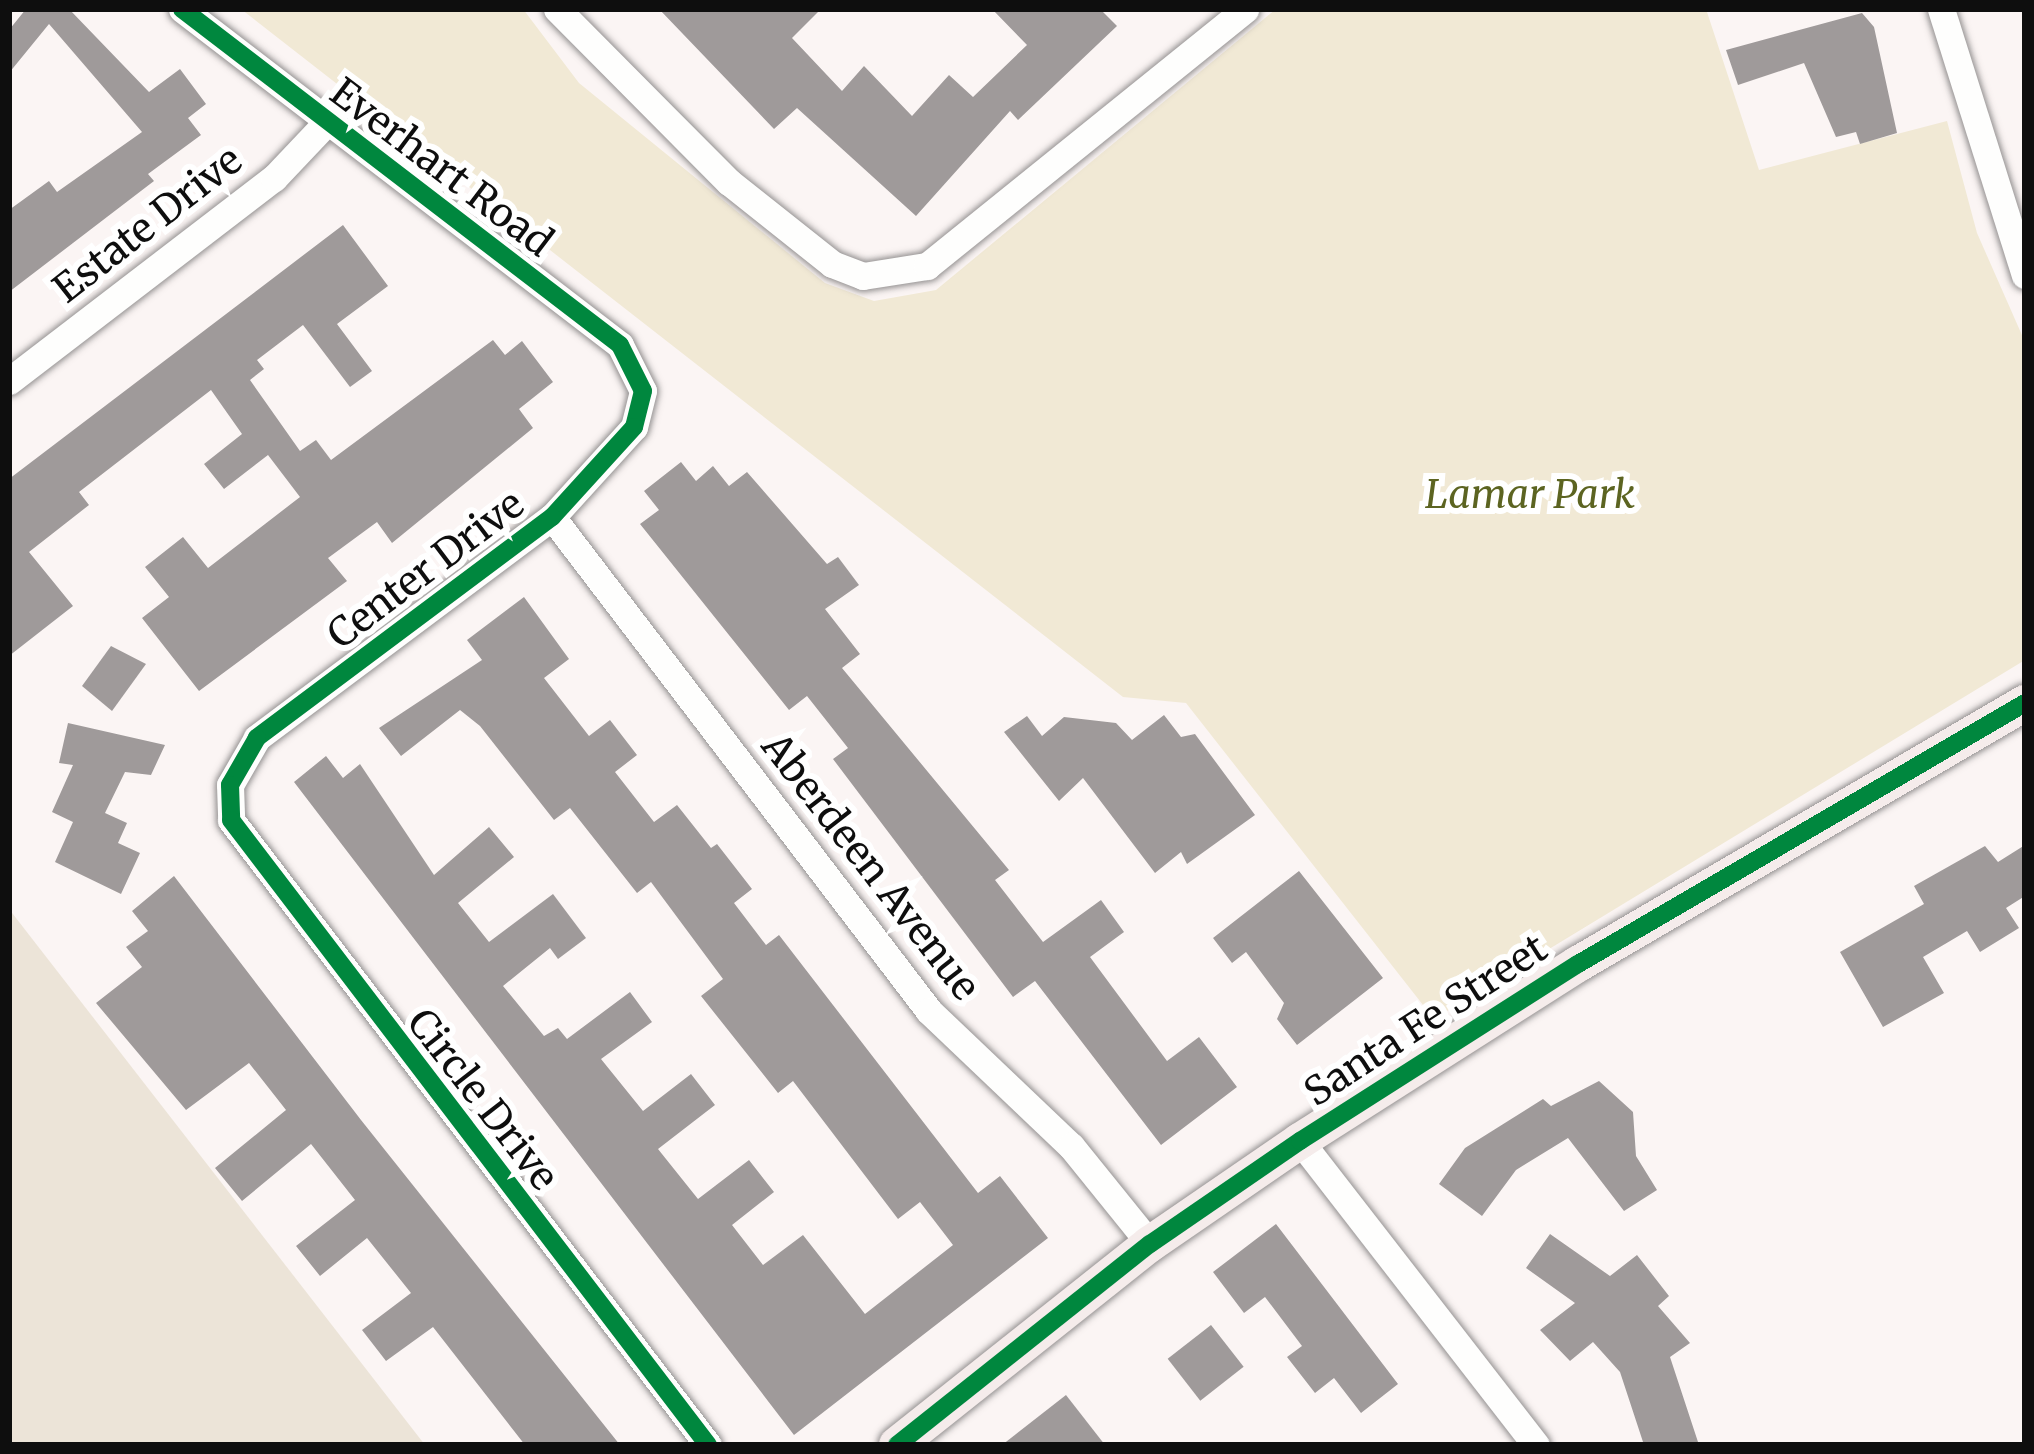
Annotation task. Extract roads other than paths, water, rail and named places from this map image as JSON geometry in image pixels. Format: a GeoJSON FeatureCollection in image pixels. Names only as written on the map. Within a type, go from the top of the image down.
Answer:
{"type":"FeatureCollection","features":[{"type":"Feature","properties":{"kind":"street","name":"Everhart Road"},"geometry":{"type":"LineString","coordinates":[[182,9],[620,345],[643,391]]}},
{"type":"Feature","properties":{"kind":"street"},"geometry":{"type":"LineString","coordinates":[[556,9],[729,182],[832,264],[862,276],[927,266],[1229,13]]}},
{"type":"Feature","properties":{"kind":"street"},"geometry":{"type":"LineString","coordinates":[[1941,9],[2025,275]]}},
{"type":"Feature","properties":{"kind":"street","name":"Estate Drive"},"geometry":{"type":"LineString","coordinates":[[9,381],[274,178],[326,123]]}},
{"type":"Feature","properties":{"kind":"street","name":"Center Drive"},"geometry":{"type":"LineString","coordinates":[[230,785],[257,738],[553,517],[634,427],[643,391]]}},
{"type":"Feature","properties":{"kind":"street","name":"Aberdeen Avenue"},"geometry":{"type":"LineString","coordinates":[[553,517],[929,1011],[1071,1146],[1150,1244]]}},
{"type":"Feature","properties":{"kind":"street","name":"Santa Fe Street"},"geometry":{"type":"LineString","coordinates":[[897,1445],[1150,1244],[1300,1141],[1578,964],[2025,703]]}},
{"type":"Feature","properties":{"kind":"street","name":"Circle Drive"},"geometry":{"type":"LineString","coordinates":[[230,785],[244,847],[708,1445]]}},
{"type":"Feature","properties":{"kind":"street"},"geometry":{"type":"LineString","coordinates":[[1300,1141],[1536,1445]]}},
{"type":"Feature","properties":{"kind":"park label","name":"Lamar Park"},"geometry":{"type":"Point","coordinates":[1530,495]}}]}
